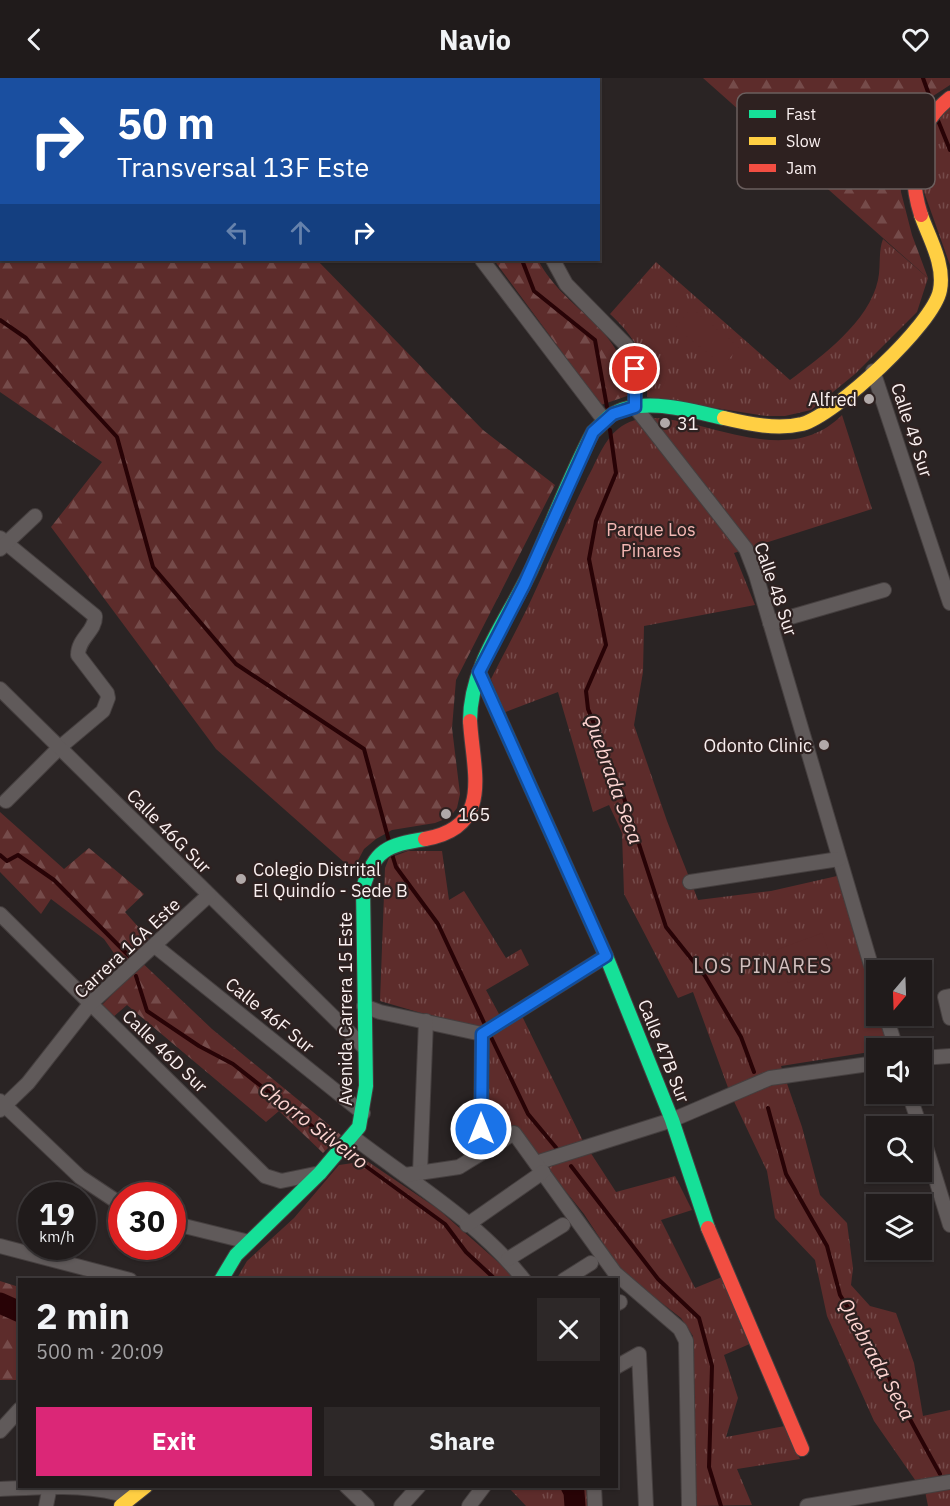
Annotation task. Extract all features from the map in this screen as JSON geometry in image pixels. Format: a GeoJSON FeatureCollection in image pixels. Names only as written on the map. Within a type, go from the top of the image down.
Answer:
{"type":"FeatureCollection","features":[{"type":"Feature","properties":{"kind":"main road"},"geometry":{"type":"LineString","coordinates":[[604,420],[613,414],[635,407],[674,409],[765,425],[797,425],[826,414],[922,325],[944,298],[940,272],[918,205],[915,189]]}},
{"type":"Feature","properties":{"kind":"main road","name":"Avenida Carrera 15 Este"},"geometry":{"type":"LineString","coordinates":[[222,1278],[229,1263],[350,1140],[363,1113],[365,1048],[363,888],[370,865],[390,846],[442,836],[459,827],[468,816],[475,792],[470,708],[479,672],[524,585],[586,445],[604,420]]}},
{"type":"Feature","properties":{"kind":"main road","name":"Calle 47B Sur"},"geometry":{"type":"LineString","coordinates":[[479,672],[606,956],[672,1120],[700,1208],[802,1449]]}},
{"type":"Feature","properties":{"kind":"main road"},"geometry":{"type":"LineString","coordinates":[[125,1502],[143,1488]]}},
{"type":"Feature","properties":{"kind":"street"},"geometry":{"type":"LineString","coordinates":[[483,261],[604,420]]}},
{"type":"Feature","properties":{"kind":"street"},"geometry":{"type":"LineString","coordinates":[[554,261],[566,284],[627,346],[635,369],[635,407]]}},
{"type":"Feature","properties":{"kind":"street","name":"Calle 49 Sur"},"geometry":{"type":"LineString","coordinates":[[873,371],[944,565],[950,603]]}},
{"type":"Feature","properties":{"kind":"street","name":"Calle 48 Sur"},"geometry":{"type":"LineString","coordinates":[[635,407],[746,549],[869,960]]}},
{"type":"Feature","properties":{"kind":"street"},"geometry":{"type":"LineString","coordinates":[[6,801],[59,748],[103,711],[108,698],[107,693],[78,655],[81,640],[94,626],[95,616],[2,544],[34,516]]}},
{"type":"Feature","properties":{"kind":"street"},"geometry":{"type":"LineString","coordinates":[[770,623],[884,590]]}},
{"type":"Feature","properties":{"kind":"street","name":"Calle 46G Sur"},"geometry":{"type":"LineString","coordinates":[[0,689],[365,1048]]}},
{"type":"Feature","properties":{"kind":"street"},"geometry":{"type":"LineString","coordinates":[[690,882],[839,859]]}},
{"type":"Feature","properties":{"kind":"street","name":"Carrera 16A Este"},"geometry":{"type":"LineString","coordinates":[[2,1106],[28,1083],[90,1004],[209,895]]}},
{"type":"Feature","properties":{"kind":"street","name":"Calle 46D Sur"},"geometry":{"type":"LineString","coordinates":[[0,914],[266,1176],[281,1181],[320,1173]]}},
{"type":"Feature","properties":{"kind":"street","name":"Calle 46F Sur"},"geometry":{"type":"LineString","coordinates":[[155,946],[363,1113]]}},
{"type":"Feature","properties":{"kind":"street"},"geometry":{"type":"LineString","coordinates":[[364,1006],[482,1034],[606,956]]}},
{"type":"Feature","properties":{"kind":"street"},"geometry":{"type":"LineString","coordinates":[[947,997],[950,1018]]}},
{"type":"Feature","properties":{"kind":"street"},"geometry":{"type":"LineString","coordinates":[[420,1173],[426,1021]]}},
{"type":"Feature","properties":{"kind":"street"},"geometry":{"type":"LineString","coordinates":[[481,1153],[482,1034]]}},
{"type":"Feature","properties":{"kind":"street"},"geometry":{"type":"LineString","coordinates":[[932,1057],[950,1056]]}},
{"type":"Feature","properties":{"kind":"street"},"geometry":{"type":"LineString","coordinates":[[467,1225],[539,1168],[672,1120],[770,1077],[866,1064]]}},
{"type":"Feature","properties":{"kind":"street"},"geometry":{"type":"LineString","coordinates":[[2,1106],[80,1177],[108,1196]]}},
{"type":"Feature","properties":{"kind":"street"},"geometry":{"type":"LineString","coordinates":[[405,1175],[459,1167],[514,1133],[615,1273],[680,1329],[686,1341],[688,1506]]}},
{"type":"Feature","properties":{"kind":"street"},"geometry":{"type":"LineString","coordinates":[[350,1140],[405,1175],[508,1259],[522,1278]]}},
{"type":"Feature","properties":{"kind":"street"},"geometry":{"type":"LineString","coordinates":[[932,1167],[950,1225]]}},
{"type":"Feature","properties":{"kind":"street"},"geometry":{"type":"LineString","coordinates":[[508,1259],[563,1225]]}},
{"type":"Feature","properties":{"kind":"street"},"geometry":{"type":"LineString","coordinates":[[186,1227],[249,1242]]}},
{"type":"Feature","properties":{"kind":"street"},"geometry":{"type":"LineString","coordinates":[[0,1246],[122,1278]]}},
{"type":"Feature","properties":{"kind":"street"},"geometry":{"type":"LineString","coordinates":[[567,1278],[591,1263]]}},
{"type":"Feature","properties":{"kind":"street"},"geometry":{"type":"LineString","coordinates":[[618,1365],[639,1354],[646,1506]]}},
{"type":"Feature","properties":{"kind":"street"},"geometry":{"type":"LineString","coordinates":[[0,1431],[18,1411]]}},
{"type":"Feature","properties":{"kind":"street"},"geometry":{"type":"LineString","coordinates":[[807,1506],[950,1482]]}},
{"type":"Feature","properties":{"kind":"street"},"geometry":{"type":"LineString","coordinates":[[0,1489],[25,1488]]}},
{"type":"Feature","properties":{"kind":"street"},"geometry":{"type":"LineString","coordinates":[[46,1506],[50,1488]]}},
{"type":"Feature","properties":{"kind":"street"},"geometry":{"type":"LineString","coordinates":[[100,1488],[125,1502]]}},
{"type":"Feature","properties":{"kind":"street"},"geometry":{"type":"LineString","coordinates":[[401,1506],[417,1488]]}},
{"type":"Feature","properties":{"kind":"street"},"geometry":{"type":"LineString","coordinates":[[469,1506],[482,1488]]}},
{"type":"Feature","properties":{"kind":"street"},"geometry":{"type":"LineString","coordinates":[[594,1488],[595,1506]]}},
{"type":"Feature","properties":{"kind":"street"},"geometry":{"type":"LineString","coordinates":[[350,1493],[367,1506]]}},
{"type":"Feature","properties":{"kind":"green space"},"geometry":{"type":"Polygon","coordinates":[[[703,78],[950,78],[950,85],[935,95],[737,93],[737,108],[703,78]]]}},
{"type":"Feature","properties":{"kind":"green space"},"geometry":{"type":"Polygon","coordinates":[[[950,105],[950,265],[923,189],[935,189],[935,126],[950,105]]]}},
{"type":"Feature","properties":{"kind":"green space"},"geometry":{"type":"Polygon","coordinates":[[[828,189],[901,189],[912,235],[928,278],[828,189]]]}},
{"type":"Feature","properties":{"kind":"green space"},"geometry":{"type":"Polygon","coordinates":[[[883,239],[928,278],[917,312],[855,374],[811,410],[785,416],[766,416],[647,397],[646,372],[639,351],[627,332],[610,314],[656,262],[790,380],[843,337],[865,310],[878,280],[883,239]]]}},
{"type":"Feature","properties":{"kind":"green space"},"geometry":{"type":"Polygon","coordinates":[[[0,261],[318,261],[483,430],[555,485],[456,680],[452,728],[460,794],[457,808],[450,817],[435,823],[392,830],[364,849],[353,870],[216,749],[51,527],[102,462],[0,392],[0,261]]]}},
{"type":"Feature","properties":{"kind":"green space"},"geometry":{"type":"Polygon","coordinates":[[[495,261],[539,261],[564,295],[607,337],[618,353],[625,372],[627,396],[601,405],[495,261]]]}},
{"type":"Feature","properties":{"kind":"green space"},"geometry":{"type":"Polygon","coordinates":[[[691,308],[739,347],[723,366],[676,327],[691,308]]]}},
{"type":"Feature","properties":{"kind":"green space","name":"Parque Los Pinares"},"geometry":{"type":"Polygon","coordinates":[[[842,415],[872,509],[734,553],[755,605],[644,626],[643,672],[634,725],[667,821],[698,900],[771,891],[837,876],[866,972],[866,1026],[882,1026],[886,1038],[866,1038],[866,1053],[781,1066],[802,1127],[820,1195],[847,1223],[853,1268],[851,1285],[870,1306],[896,1313],[914,1363],[923,1416],[950,1410],[950,1506],[928,1506],[924,1486],[920,1487],[874,1421],[827,1316],[815,1260],[775,1218],[767,1171],[730,1093],[693,992],[678,998],[624,894],[622,833],[609,805],[593,812],[558,692],[503,713],[491,679],[598,457],[618,429],[639,419],[664,419],[755,438],[786,440],[815,433],[842,415]]]}},
{"type":"Feature","properties":{"kind":"green space"},"geometry":{"type":"Polygon","coordinates":[[[0,812],[64,869],[89,848],[144,894],[125,912],[149,939],[134,955],[212,1029],[341,1135],[323,1153],[279,1111],[266,1122],[127,1005],[112,1018],[100,1007],[130,976],[104,939],[51,899],[41,914],[0,872],[0,812]]]}},
{"type":"Feature","properties":{"kind":"green space"},"geometry":{"type":"Polygon","coordinates":[[[408,851],[442,851],[449,900],[464,891],[506,958],[521,949],[529,965],[486,990],[505,1025],[522,1016],[583,1141],[616,1192],[675,1176],[692,1210],[661,1220],[695,1288],[722,1277],[752,1343],[724,1355],[738,1398],[726,1437],[785,1426],[800,1459],[737,1469],[752,1505],[693,1506],[693,1336],[681,1318],[622,1272],[584,1214],[514,1127],[487,1142],[483,1031],[380,1001],[385,868],[389,858],[408,851]]]}},
{"type":"Feature","properties":{"kind":"green space"},"geometry":{"type":"Polygon","coordinates":[[[822,933],[834,966],[788,983],[776,950],[822,933]]]}},
{"type":"Feature","properties":{"kind":"green space"},"geometry":{"type":"Polygon","coordinates":[[[367,1161],[438,1209],[513,1278],[237,1278],[247,1261],[294,1218],[339,1165],[367,1161]]]}},
{"type":"Feature","properties":{"kind":"green space"},"geometry":{"type":"Polygon","coordinates":[[[0,1281],[18,1287],[18,1380],[0,1380],[0,1281]]]}},
{"type":"Feature","properties":{"kind":"green space"},"geometry":{"type":"Polygon","coordinates":[[[509,1488],[588,1488],[590,1506],[526,1506],[509,1488]]]}},
{"type":"Feature","properties":{"kind":"waterway"},"geometry":{"type":"LineString","coordinates":[[923,78],[928,93]]}},
{"type":"Feature","properties":{"kind":"waterway"},"geometry":{"type":"LineString","coordinates":[[937,118],[950,150]]}},
{"type":"Feature","properties":{"kind":"waterway","name":"Quebrada Seca"},"geometry":{"type":"LineString","coordinates":[[522,261],[534,291],[595,340],[607,407]]}},
{"type":"Feature","properties":{"kind":"waterway"},"geometry":{"type":"LineString","coordinates":[[0,320],[26,338],[117,437],[153,567],[236,664],[364,749],[389,841]]}},
{"type":"Feature","properties":{"kind":"waterway","name":"Quebrada Seca"},"geometry":{"type":"LineString","coordinates":[[610,430],[616,473],[596,521],[589,559],[606,645],[586,691],[588,709],[624,798],[666,927],[705,976],[741,1037],[754,1072]]}},
{"type":"Feature","properties":{"kind":"waterway"},"geometry":{"type":"LineString","coordinates":[[392,854],[396,867],[438,924],[486,1027]]}},
{"type":"Feature","properties":{"kind":"waterway","name":"Chorro Silveiro"},"geometry":{"type":"LineString","coordinates":[[0,855],[7,861],[18,855],[54,880],[131,958]]}},
{"type":"Feature","properties":{"kind":"waterway","name":"Chorro Silveiro"},"geometry":{"type":"LineString","coordinates":[[136,976],[147,1011],[199,1046],[233,1064],[336,1145]]}},
{"type":"Feature","properties":{"kind":"waterway"},"geometry":{"type":"LineString","coordinates":[[491,1037],[528,1114],[558,1150]]}},
{"type":"Feature","properties":{"kind":"waterway","name":"Quebrada Seca"},"geometry":{"type":"LineString","coordinates":[[768,1108],[786,1174],[827,1246],[840,1295],[884,1365],[895,1392],[940,1474]]}},
{"type":"Feature","properties":{"kind":"waterway","name":"Chorro Silveiro"},"geometry":{"type":"LineString","coordinates":[[345,1151],[445,1224],[466,1252],[494,1278]]}},
{"type":"Feature","properties":{"kind":"waterway"},"geometry":{"type":"LineString","coordinates":[[571,1166],[658,1279],[699,1318],[712,1366],[709,1467],[721,1506]]}},
{"type":"Feature","properties":{"kind":"waterway"},"geometry":{"type":"LineString","coordinates":[[0,1303],[18,1311]]}},
{"type":"Feature","properties":{"kind":"waterway"},"geometry":{"type":"LineString","coordinates":[[572,1488],[575,1506]]}},
{"type":"Feature","properties":{"kind":"traffic: fast"},"geometry":{"type":"LineString","coordinates":[[470,721],[476,681],[483,662],[531,570],[568,483],[593,432],[610,416],[636,406],[682,409],[724,418]]}},
{"type":"Feature","properties":{"kind":"traffic: fast"},"geometry":{"type":"LineString","coordinates":[[479,672],[606,956],[672,1120],[708,1228]]}},
{"type":"Feature","properties":{"kind":"traffic: fast"},"geometry":{"type":"LineString","coordinates":[[222,1278],[236,1255],[320,1173],[359,1127],[366,1086],[363,888],[377,857],[392,847],[425,839]]}},
{"type":"Feature","properties":{"kind":"traffic: slow"},"geometry":{"type":"LineString","coordinates":[[724,418],[773,426],[802,424],[817,417],[859,387],[902,345],[921,324],[934,305],[940,290],[938,261],[921,215]]}},
{"type":"Feature","properties":{"kind":"traffic: slow"},"geometry":{"type":"LineString","coordinates":[[121,1506],[144,1488]]}},
{"type":"Feature","properties":{"kind":"traffic: jam"},"geometry":{"type":"LineString","coordinates":[[935,114],[950,98]]}},
{"type":"Feature","properties":{"kind":"traffic: jam"},"geometry":{"type":"LineString","coordinates":[[915,189],[921,215]]}},
{"type":"Feature","properties":{"kind":"traffic: jam"},"geometry":{"type":"LineString","coordinates":[[425,839],[447,833],[462,823],[470,810],[475,778],[470,721]]}},
{"type":"Feature","properties":{"kind":"traffic: jam"},"geometry":{"type":"LineString","coordinates":[[708,1228],[802,1449]]}},
{"type":"Feature","properties":{"kind":"place","name":"Alfred"},"geometry":{"type":"Point","coordinates":[869,399]}},
{"type":"Feature","properties":{"kind":"place","name":"31"},"geometry":{"type":"Point","coordinates":[665,423]}},
{"type":"Feature","properties":{"kind":"place","name":"Odonto Clinic"},"geometry":{"type":"Point","coordinates":[824,745]}},
{"type":"Feature","properties":{"kind":"place","name":"165"},"geometry":{"type":"Point","coordinates":[446,814]}},
{"type":"Feature","properties":{"kind":"place","name":"Colegio Distrital El Quindío - Sede B"},"geometry":{"type":"Point","coordinates":[241,879]}},
{"type":"Feature","properties":{"kind":"district","name":"LOS PINARES"},"geometry":{"type":"Point","coordinates":[763,965]}},
{"type":"Feature","properties":{"kind":"route"},"geometry":{"type":"LineString","coordinates":[[481,1129],[482,1034],[606,956],[479,672],[524,585],[593,432],[606,418],[635,407],[635,369]]}}]}
